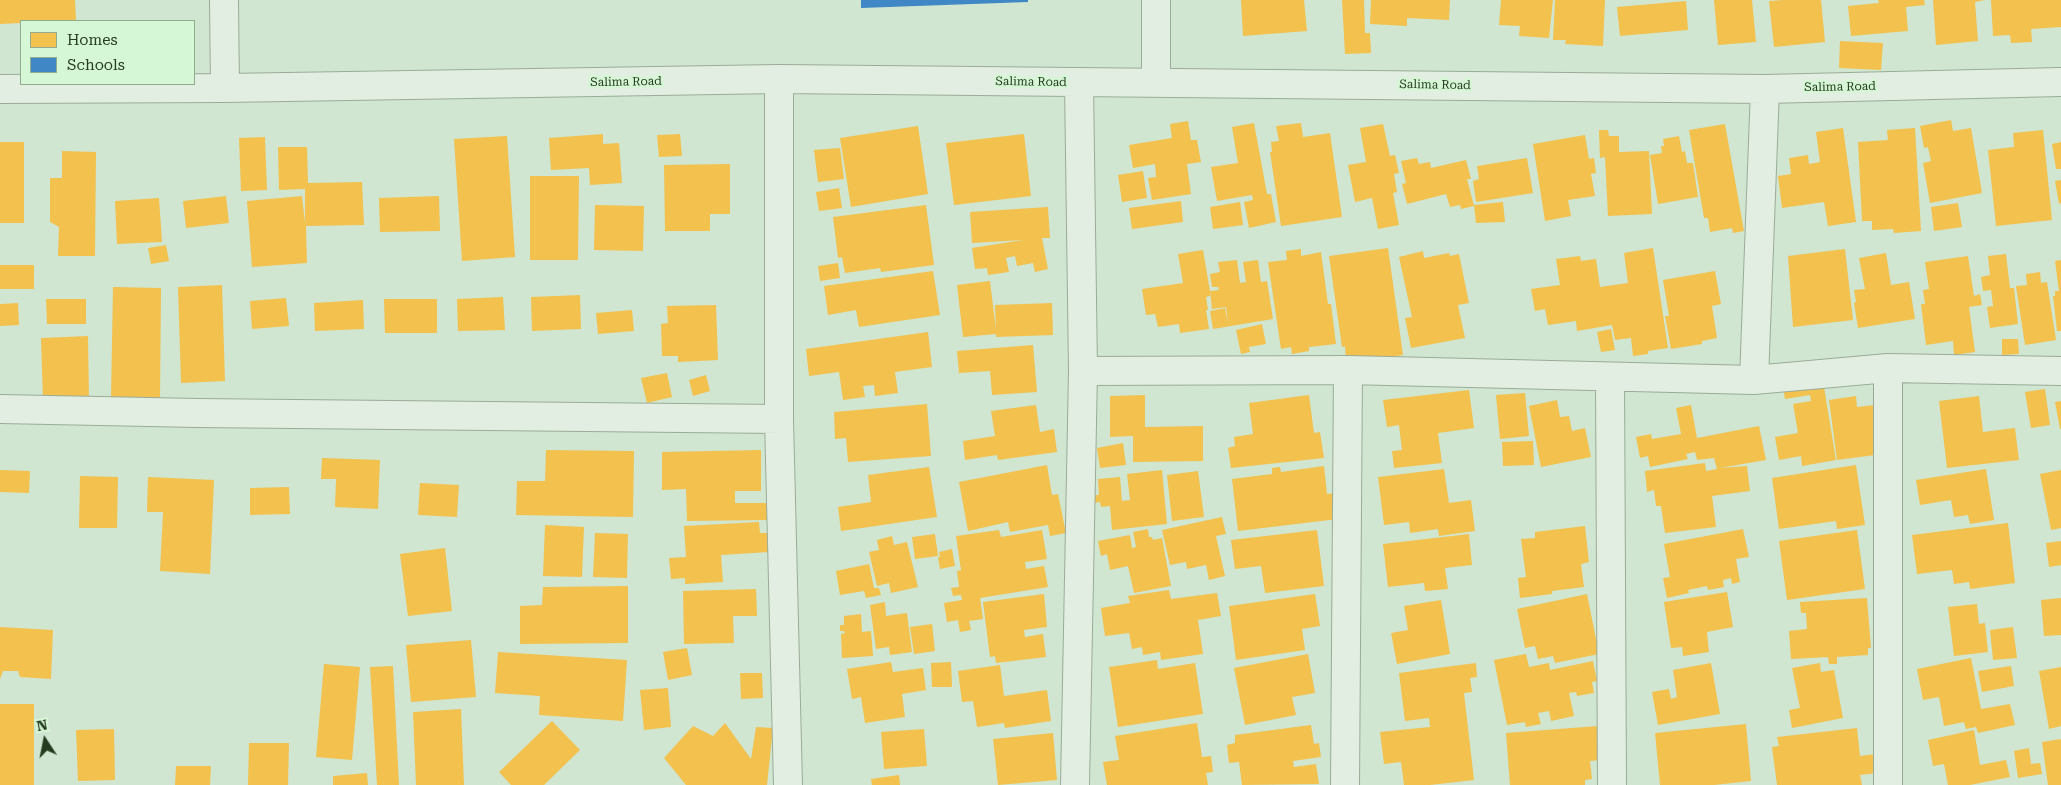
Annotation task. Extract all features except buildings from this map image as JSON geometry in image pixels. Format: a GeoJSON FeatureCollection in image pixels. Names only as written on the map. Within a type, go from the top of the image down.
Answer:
{"type":"FeatureCollection","features":[{"type":"Feature","properties":{"kind":"street"},"geometry":{"type":"LineString","coordinates":[[224,0],[225,88]]}},
{"type":"Feature","properties":{"kind":"street"},"geometry":{"type":"LineString","coordinates":[[1156,0],[1156,82]]}},
{"type":"Feature","properties":{"kind":"street"},"geometry":{"type":"LineString","coordinates":[[779,79],[780,419],[788,785]]}},
{"type":"Feature","properties":{"kind":"street","name":"Salima Road"},"geometry":{"type":"LineString","coordinates":[[0,89],[225,88],[779,79],[1765,89],[2061,82]]}},
{"type":"Feature","properties":{"kind":"street"},"geometry":{"type":"LineString","coordinates":[[1075,785],[1083,371],[1079,82]]}},
{"type":"Feature","properties":{"kind":"street"},"geometry":{"type":"LineString","coordinates":[[1754,380],[1765,89]]}},
{"type":"Feature","properties":{"kind":"street"},"geometry":{"type":"LineString","coordinates":[[1083,371],[1348,370],[1754,380],[1888,368],[2061,371]]}},
{"type":"Feature","properties":{"kind":"street"},"geometry":{"type":"LineString","coordinates":[[1888,368],[1888,785]]}},
{"type":"Feature","properties":{"kind":"street"},"geometry":{"type":"LineString","coordinates":[[1345,785],[1348,370]]}},
{"type":"Feature","properties":{"kind":"street"},"geometry":{"type":"LineString","coordinates":[[1610,377],[1612,785]]}},
{"type":"Feature","properties":{"kind":"street"},"geometry":{"type":"LineString","coordinates":[[0,410],[780,419]]}}]}
